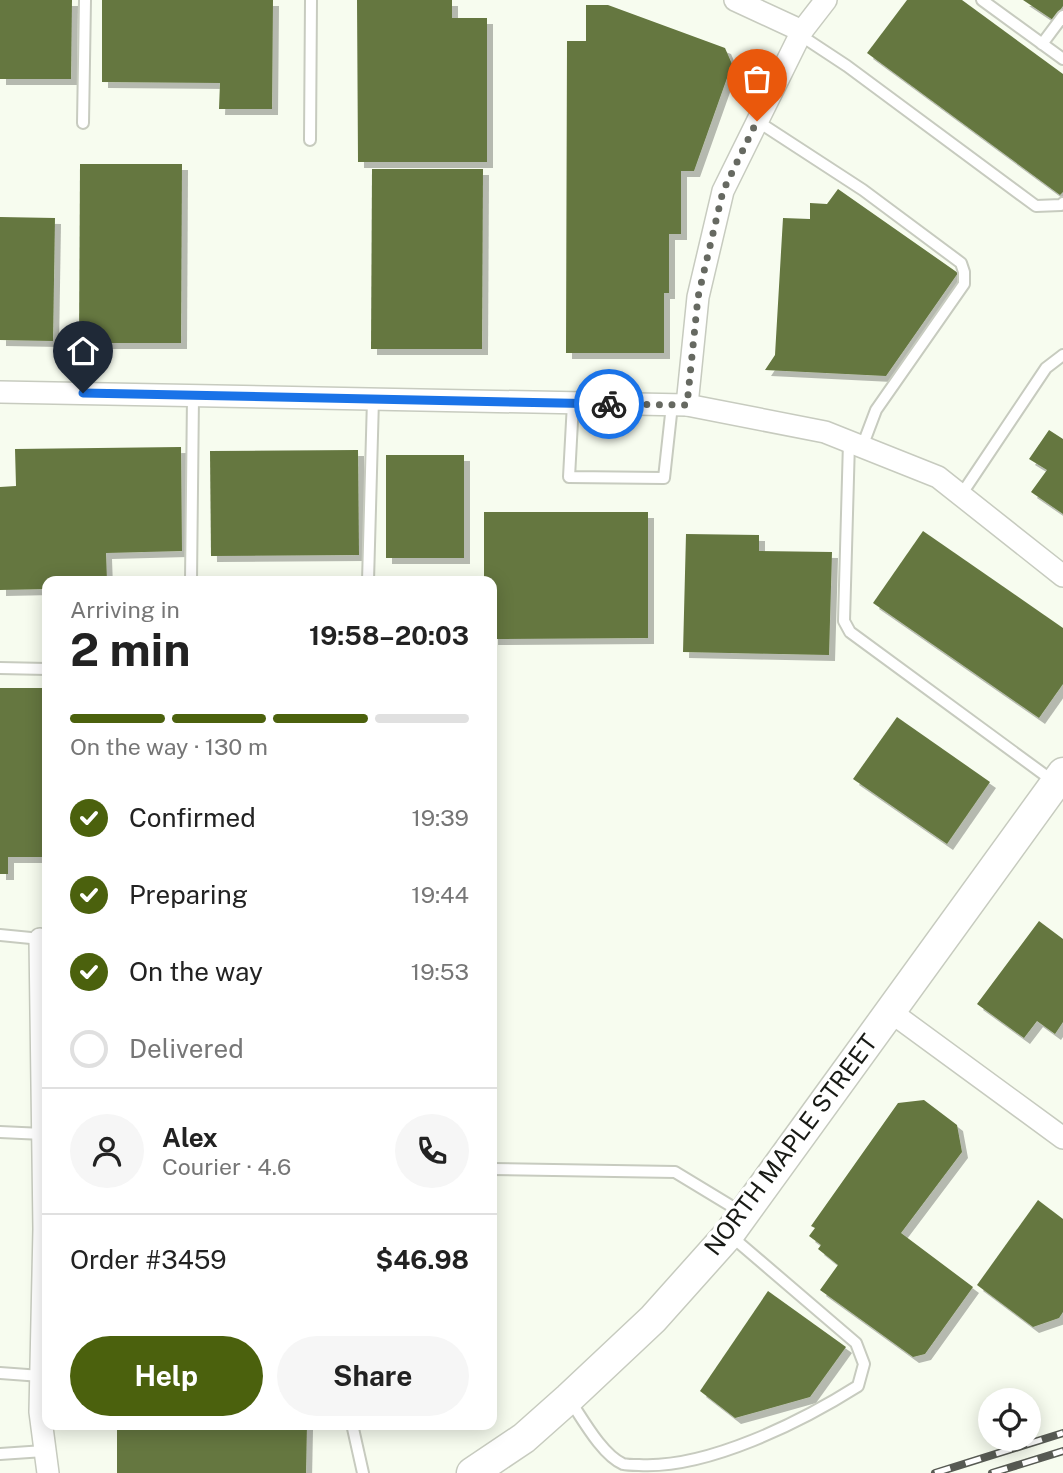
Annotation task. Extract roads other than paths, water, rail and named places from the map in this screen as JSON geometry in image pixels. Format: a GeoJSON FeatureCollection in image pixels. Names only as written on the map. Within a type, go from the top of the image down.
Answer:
{"type":"FeatureCollection","features":[{"type":"Feature","properties":{"kind":"main road","name":"NORTH MAPLE STREET"},"geometry":{"type":"LineString","coordinates":[[472,1473],[524,1438],[653,1319],[736,1224],[1059,778]]}},
{"type":"Feature","properties":{"kind":"street"},"geometry":{"type":"LineString","coordinates":[[735,0],[801,33]]}},
{"type":"Feature","properties":{"kind":"street"},"geometry":{"type":"LineString","coordinates":[[680,405],[698,297],[723,191],[801,33],[826,0]]}},
{"type":"Feature","properties":{"kind":"street"},"geometry":{"type":"LineString","coordinates":[[0,392],[680,405],[825,432],[938,477],[1063,576]]}},
{"type":"Feature","properties":{"kind":"street"},"geometry":{"type":"LineString","coordinates":[[891,1012],[1063,1138]]}},
{"type":"Feature","properties":{"kind":"street"},"geometry":{"type":"LineString","coordinates":[[42,1339],[40,1412],[48,1473]]}},
{"type":"Feature","properties":{"kind":"lane"},"geometry":{"type":"LineString","coordinates":[[83,123],[85,0]]}},
{"type":"Feature","properties":{"kind":"lane"},"geometry":{"type":"LineString","coordinates":[[310,139],[311,0]]}},
{"type":"Feature","properties":{"kind":"lane"},"geometry":{"type":"LineString","coordinates":[[982,0],[1063,59]]}},
{"type":"Feature","properties":{"kind":"lane"},"geometry":{"type":"LineString","coordinates":[[1042,44],[1063,16]]}},
{"type":"Feature","properties":{"kind":"lane"},"geometry":{"type":"LineString","coordinates":[[801,33],[1036,206],[1063,203]]}},
{"type":"Feature","properties":{"kind":"lane"},"geometry":{"type":"LineString","coordinates":[[757,121],[863,190],[961,263],[964,272],[964,284],[855,444],[844,621],[849,632],[1059,778]]}},
{"type":"Feature","properties":{"kind":"lane"},"geometry":{"type":"LineString","coordinates":[[961,495],[1045,368],[1063,355]]}},
{"type":"Feature","properties":{"kind":"lane"},"geometry":{"type":"LineString","coordinates":[[191,576],[193,396]]}},
{"type":"Feature","properties":{"kind":"lane"},"geometry":{"type":"LineString","coordinates":[[368,576],[373,399]]}},
{"type":"Feature","properties":{"kind":"lane"},"geometry":{"type":"LineString","coordinates":[[573,403],[569,477],[664,478],[680,405]]}},
{"type":"Feature","properties":{"kind":"lane"},"geometry":{"type":"LineString","coordinates":[[0,668],[42,669]]}},
{"type":"Feature","properties":{"kind":"lane"},"geometry":{"type":"LineString","coordinates":[[0,935],[42,939]]}},
{"type":"Feature","properties":{"kind":"lane"},"geometry":{"type":"LineString","coordinates":[[0,1132],[42,1145]]}},
{"type":"Feature","properties":{"kind":"lane"},"geometry":{"type":"LineString","coordinates":[[497,1169],[675,1172],[736,1224],[856,1343],[864,1364],[858,1386],[822,1408],[732,1448],[660,1466],[624,1464],[598,1442],[569,1398]]}},
{"type":"Feature","properties":{"kind":"lane"},"geometry":{"type":"LineString","coordinates":[[0,1374],[41,1376]]}},
{"type":"Feature","properties":{"kind":"lane"},"geometry":{"type":"LineString","coordinates":[[353,1430],[363,1473]]}},
{"type":"Feature","properties":{"kind":"lane"},"geometry":{"type":"LineString","coordinates":[[0,1454],[44,1451]]}},
{"type":"Feature","properties":{"kind":"railway"},"geometry":{"type":"LineString","coordinates":[[935,1473],[1063,1433]]}},
{"type":"Feature","properties":{"kind":"railway"},"geometry":{"type":"LineString","coordinates":[[992,1473],[1063,1451]]}}]}
